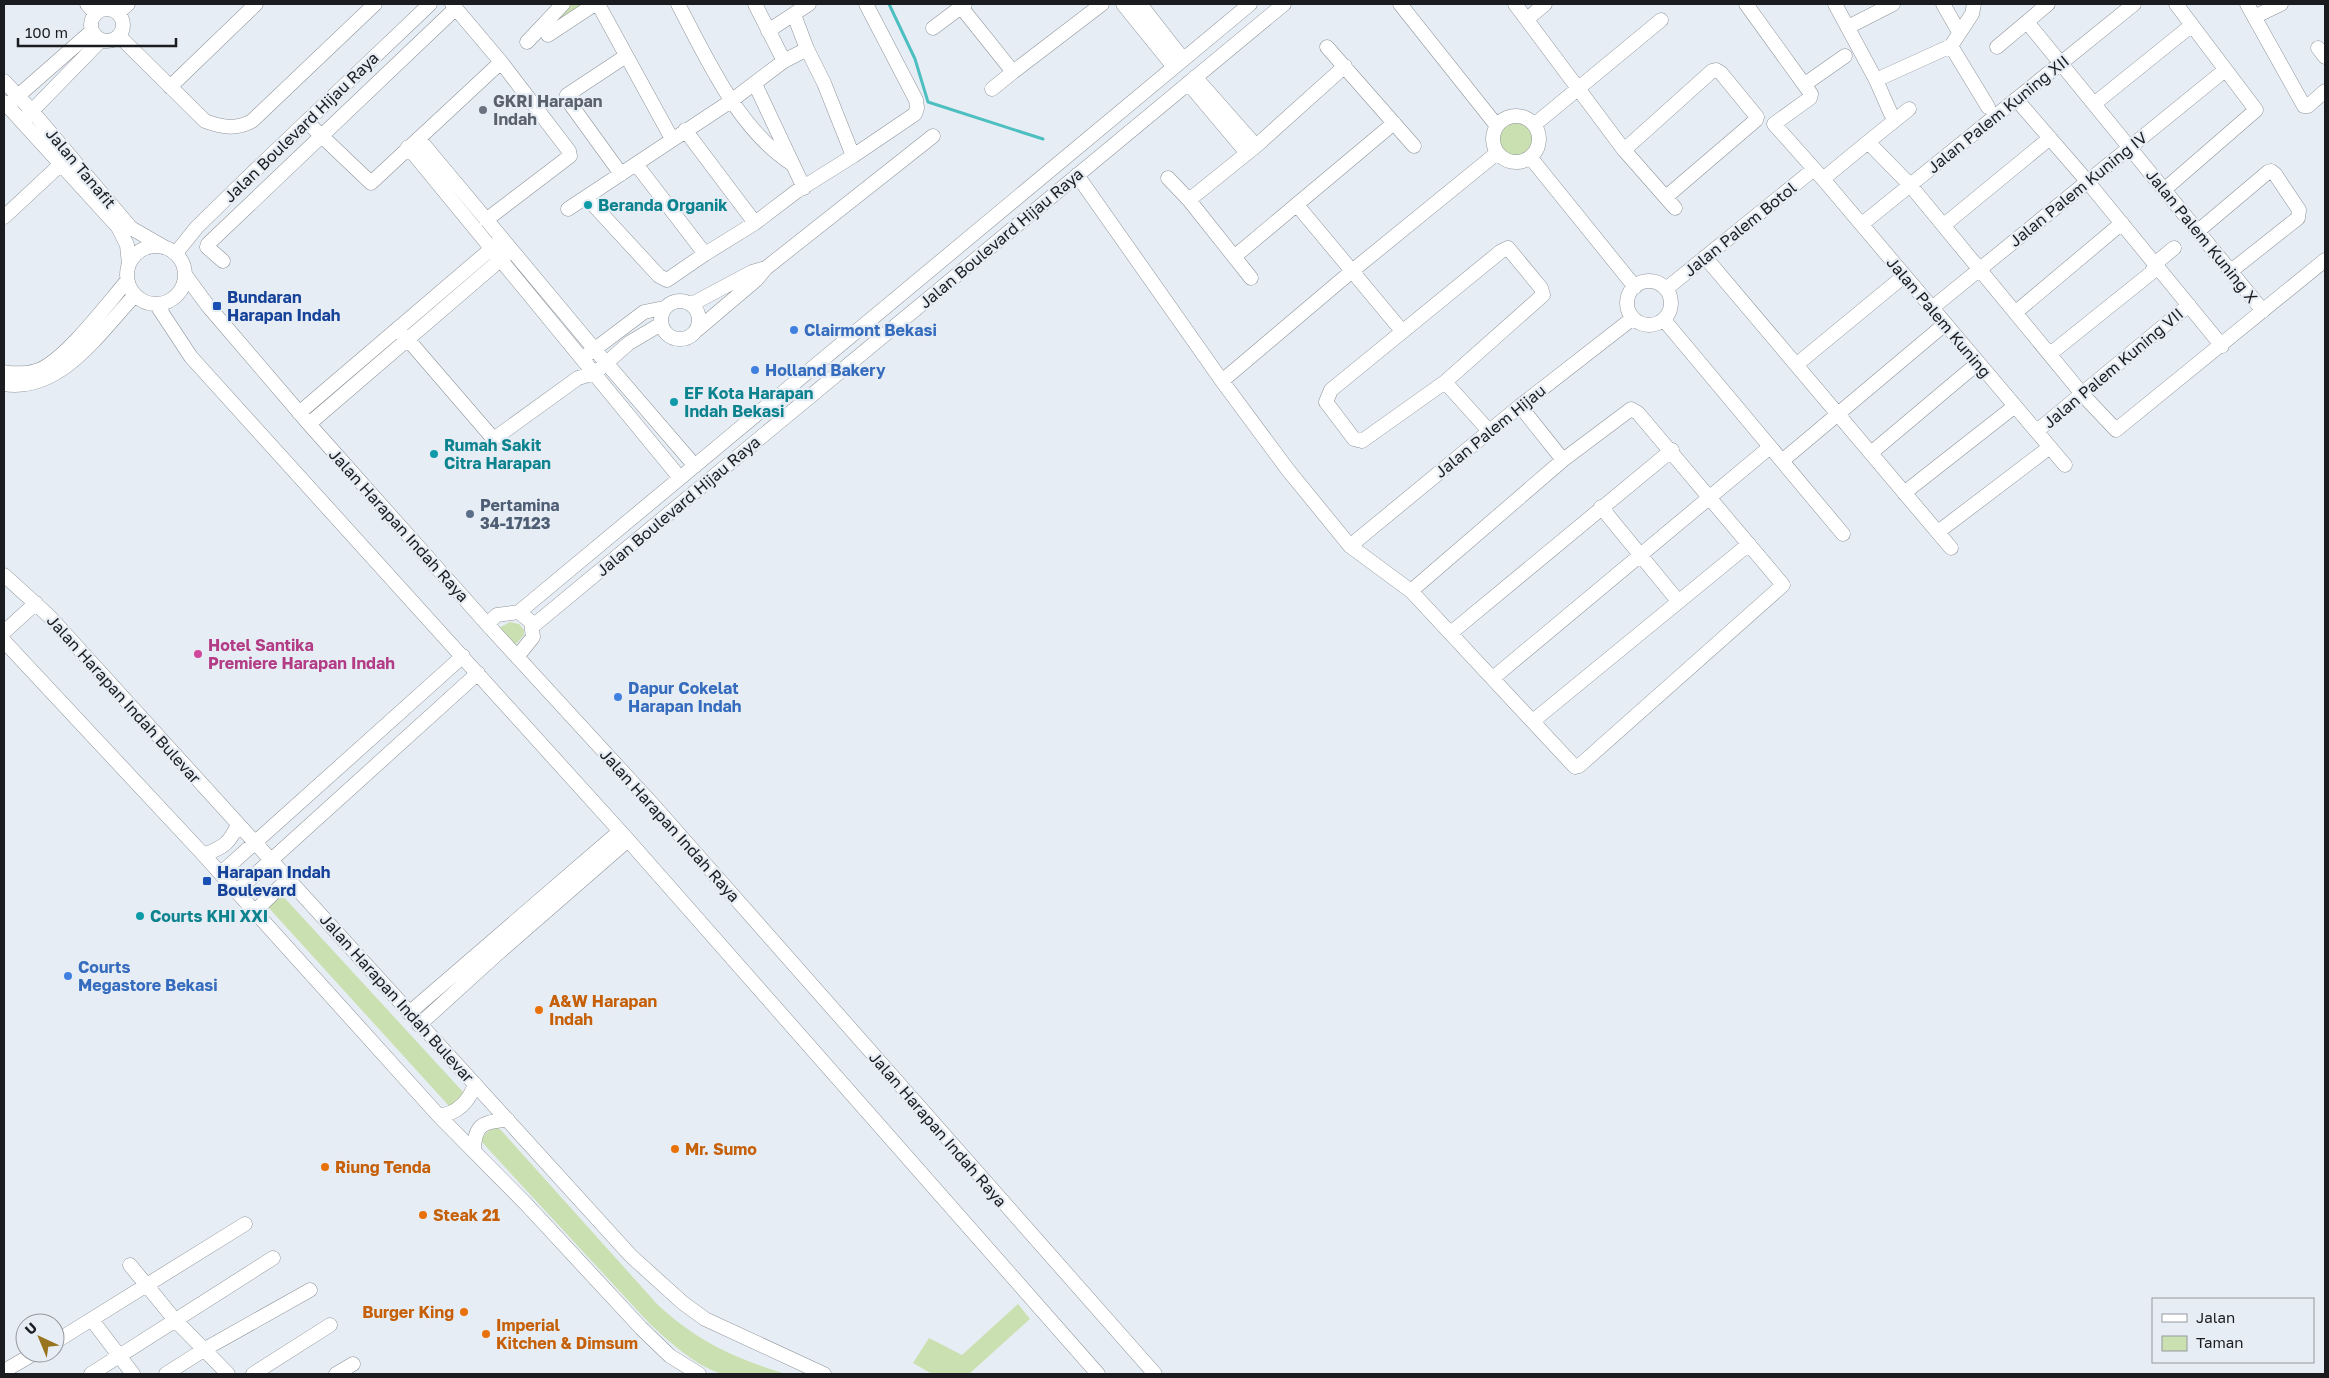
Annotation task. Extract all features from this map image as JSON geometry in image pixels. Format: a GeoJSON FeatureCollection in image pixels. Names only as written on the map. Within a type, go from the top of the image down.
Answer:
{"type":"FeatureCollection","features":[{"type":"Feature","properties":{"kind":"street"},"geometry":{"type":"LineString","coordinates":[[170,86],[256,4]]}},
{"type":"Feature","properties":{"kind":"street"},"geometry":{"type":"LineString","coordinates":[[119,36],[205,121],[220,127],[246,125],[375,4]]}},
{"type":"Feature","properties":{"kind":"street","name":"Jalan Boulevard Hijau Raya"},"geometry":{"type":"LineString","coordinates":[[170,250],[197,227],[430,4]]}},
{"type":"Feature","properties":{"kind":"street"},"geometry":{"type":"LineString","coordinates":[[527,42],[563,4]]}},
{"type":"Feature","properties":{"kind":"street"},"geometry":{"type":"LineString","coordinates":[[548,36],[596,4],[672,139]]}},
{"type":"Feature","properties":{"kind":"street"},"geometry":{"type":"LineString","coordinates":[[678,4],[731,101],[769,145],[792,164]]}},
{"type":"Feature","properties":{"kind":"street"},"geometry":{"type":"LineString","coordinates":[[755,4],[784,61]]}},
{"type":"Feature","properties":{"kind":"street"},"geometry":{"type":"LineString","coordinates":[[768,31],[809,4]]}},
{"type":"Feature","properties":{"kind":"street"},"geometry":{"type":"LineString","coordinates":[[587,198],[664,279],[672,278],[915,114],[917,108],[916,100],[866,4]]}},
{"type":"Feature","properties":{"kind":"street"},"geometry":{"type":"LineString","coordinates":[[992,89],[1102,4]]}},
{"type":"Feature","properties":{"kind":"street"},"geometry":{"type":"LineString","coordinates":[[1123,4],[1144,19],[1179,63]]}},
{"type":"Feature","properties":{"kind":"street"},"geometry":{"type":"LineString","coordinates":[[1140,4],[1144,19]]}},
{"type":"Feature","properties":{"kind":"street","name":"Jalan Boulevard Hijau Raya"},"geometry":{"type":"LineString","coordinates":[[519,612],[1250,4]]}},
{"type":"Feature","properties":{"kind":"street"},"geometry":{"type":"LineString","coordinates":[[1400,4],[1497,126]]}},
{"type":"Feature","properties":{"kind":"street"},"geometry":{"type":"LineString","coordinates":[[1515,4],[1577,90],[1624,150],[1675,208]]}},
{"type":"Feature","properties":{"kind":"street"},"geometry":{"type":"LineString","coordinates":[[1527,19],[1545,4]]}},
{"type":"Feature","properties":{"kind":"street"},"geometry":{"type":"LineString","coordinates":[[1746,4],[1805,84],[1845,56]]}},
{"type":"Feature","properties":{"kind":"street"},"geometry":{"type":"LineString","coordinates":[[1835,4],[1876,80],[1891,114]]}},
{"type":"Feature","properties":{"kind":"street"},"geometry":{"type":"LineString","coordinates":[[1848,26],[1893,4]]}},
{"type":"Feature","properties":{"kind":"street"},"geometry":{"type":"LineString","coordinates":[[1943,4],[1959,32]]}},
{"type":"Feature","properties":{"kind":"street"},"geometry":{"type":"LineString","coordinates":[[1876,80],[1951,46],[1972,14],[1974,4]]}},
{"type":"Feature","properties":{"kind":"street"},"geometry":{"type":"LineString","coordinates":[[1997,47],[2048,4]]}},
{"type":"Feature","properties":{"kind":"street","name":"Jalan Palem Kuning XII"},"geometry":{"type":"LineString","coordinates":[[1862,224],[2134,4]]}},
{"type":"Feature","properties":{"kind":"street"},"geometry":{"type":"LineString","coordinates":[[2165,189],[2255,112],[2255,108],[2176,4]]}},
{"type":"Feature","properties":{"kind":"street"},"geometry":{"type":"LineString","coordinates":[[2247,4],[2304,106],[2308,106],[2325,91]]}},
{"type":"Feature","properties":{"kind":"street"},"geometry":{"type":"LineString","coordinates":[[2254,18],[2281,4]]}},
{"type":"Feature","properties":{"kind":"street","name":"Jalan Boulevard Hijau Raya"},"geometry":{"type":"LineString","coordinates":[[533,626],[1280,5]]}},
{"type":"Feature","properties":{"kind":"street"},"geometry":{"type":"LineString","coordinates":[[223,261],[209,250],[208,244],[326,132],[454,6],[501,62],[570,151],[570,156],[486,220]]}},
{"type":"Feature","properties":{"kind":"street"},"geometry":{"type":"LineString","coordinates":[[933,28],[963,6],[1013,72]]}},
{"type":"Feature","properties":{"kind":"street"},"geometry":{"type":"LineString","coordinates":[[91,8],[124,9],[123,24],[119,36],[107,41],[96,36],[91,8]]}},
{"type":"Feature","properties":{"kind":"street"},"geometry":{"type":"LineString","coordinates":[[794,15],[854,156]]}},
{"type":"Feature","properties":{"kind":"street"},"geometry":{"type":"LineString","coordinates":[[1534,124],[1661,20]]}},
{"type":"Feature","properties":{"kind":"street","name":"Jalan Palem Kuning X"},"geometry":{"type":"LineString","coordinates":[[2027,22],[2263,310]]}},
{"type":"Feature","properties":{"kind":"street"},"geometry":{"type":"LineString","coordinates":[[2094,104],[2192,25]]}},
{"type":"Feature","properties":{"kind":"street"},"geometry":{"type":"LineString","coordinates":[[10,101],[96,36]]}},
{"type":"Feature","properties":{"kind":"street"},"geometry":{"type":"LineString","coordinates":[[22,121],[96,36]]}},
{"type":"Feature","properties":{"kind":"street"},"geometry":{"type":"LineString","coordinates":[[1328,46],[1414,146]]}},
{"type":"Feature","properties":{"kind":"street"},"geometry":{"type":"LineString","coordinates":[[1951,46],[1988,107]]}},
{"type":"Feature","properties":{"kind":"street"},"geometry":{"type":"LineString","coordinates":[[568,210],[731,101],[784,61],[807,49]]}},
{"type":"Feature","properties":{"kind":"street"},"geometry":{"type":"LineString","coordinates":[[621,174],[566,98],[567,95],[626,56]]}},
{"type":"Feature","properties":{"kind":"street"},"geometry":{"type":"LineString","coordinates":[[311,117],[371,183],[501,62]]}},
{"type":"Feature","properties":{"kind":"street"},"geometry":{"type":"LineString","coordinates":[[1189,200],[1251,149],[1345,66]]}},
{"type":"Feature","properties":{"kind":"street"},"geometry":{"type":"LineString","coordinates":[[1624,150],[1712,71],[1716,70],[1722,73],[1757,117],[1756,120],[1666,197]]}},
{"type":"Feature","properties":{"kind":"street","name":"Jalan Palem Kuning IV"},"geometry":{"type":"LineString","coordinates":[[1932,308],[2225,70]]}},
{"type":"Feature","properties":{"kind":"street"},"geometry":{"type":"LineString","coordinates":[[1192,80],[1251,149]]}},
{"type":"Feature","properties":{"kind":"street","name":"Jalan Tanafit"},"geometry":{"type":"LineString","coordinates":[[4,81],[10,101],[22,121],[118,227],[128,245],[129,264]]}},
{"type":"Feature","properties":{"kind":"street"},"geometry":{"type":"LineString","coordinates":[[755,84],[804,188]]}},
{"type":"Feature","properties":{"kind":"street","name":"Jalan Palem Kuning"},"geometry":{"type":"LineString","coordinates":[[1805,84],[1811,97],[1774,123],[1862,224],[2065,465]]}},
{"type":"Feature","properties":{"kind":"street"},"geometry":{"type":"LineString","coordinates":[[2016,99],[2087,181],[2222,346]]}},
{"type":"Feature","properties":{"kind":"street","name":"Jalan Tanafit"},"geometry":{"type":"LineString","coordinates":[[10,101],[32,111],[131,228],[170,250]]}},
{"type":"Feature","properties":{"kind":"street","name":"Jalan Palem Botol"},"geometry":{"type":"LineString","coordinates":[[1666,290],[1705,257],[1818,174],[1868,142],[1908,109]]}},
{"type":"Feature","properties":{"kind":"street"},"geometry":{"type":"LineString","coordinates":[[1512,116],[1524,118],[1534,124],[1538,132],[1539,141],[1530,157],[1522,161],[1513,162],[1504,159],[1497,153],[1492,140],[1497,126],[1501,121],[1512,116]]}},
{"type":"Feature","properties":{"kind":"street"},"geometry":{"type":"LineString","coordinates":[[1234,257],[1394,123]]}},
{"type":"Feature","properties":{"kind":"street"},"geometry":{"type":"LineString","coordinates":[[685,130],[755,223]]}},
{"type":"Feature","properties":{"kind":"street"},"geometry":{"type":"LineString","coordinates":[[664,308],[661,324],[664,332],[678,340],[686,339],[756,280],[766,268],[933,136]]}},
{"type":"Feature","properties":{"kind":"street"},"geometry":{"type":"LineString","coordinates":[[1944,225],[2050,138]]}},
{"type":"Feature","properties":{"kind":"street"},"geometry":{"type":"LineString","coordinates":[[1868,142],[1910,185],[1981,268],[2083,394],[2116,430],[2222,346],[2325,260]]}},
{"type":"Feature","properties":{"kind":"street"},"geometry":{"type":"LineString","coordinates":[[414,143],[486,220],[497,244]]}},
{"type":"Feature","properties":{"kind":"street"},"geometry":{"type":"LineString","coordinates":[[414,143],[506,255],[582,359],[595,373],[677,480],[686,499]]}},
{"type":"Feature","properties":{"kind":"street"},"geometry":{"type":"LineString","coordinates":[[1222,381],[1352,271],[1497,153]]}},
{"type":"Feature","properties":{"kind":"street"},"geometry":{"type":"LineString","coordinates":[[1530,157],[1634,287]]}},
{"type":"Feature","properties":{"kind":"street"},"geometry":{"type":"LineString","coordinates":[[4,217],[61,164]]}},
{"type":"Feature","properties":{"kind":"street"},"geometry":{"type":"LineString","coordinates":[[636,164],[705,254]]}},
{"type":"Feature","properties":{"kind":"street"},"geometry":{"type":"LineString","coordinates":[[2198,231],[2268,172],[2271,171],[2275,174],[2299,210],[2298,218],[2231,271]]}},
{"type":"Feature","properties":{"kind":"street"},"geometry":{"type":"LineString","coordinates":[[1077,175],[1222,381],[1288,470],[1350,546],[1411,591],[1452,632],[1572,764],[1579,766],[1784,585],[1672,450],[1638,413],[1632,409],[1563,460],[1411,591]]}},
{"type":"Feature","properties":{"kind":"street"},"geometry":{"type":"LineString","coordinates":[[1168,178],[1189,200],[1251,278]]}},
{"type":"Feature","properties":{"kind":"street"},"geometry":{"type":"LineString","coordinates":[[1297,205],[1402,331]]}},
{"type":"Feature","properties":{"kind":"street"},"geometry":{"type":"LineString","coordinates":[[2016,312],[2122,223]]}},
{"type":"Feature","properties":{"kind":"street"},"geometry":{"type":"LineString","coordinates":[[968,238],[982,253]]}},
{"type":"Feature","properties":{"kind":"street"},"geometry":{"type":"LineString","coordinates":[[309,424],[497,244]]}},
{"type":"Feature","properties":{"kind":"street"},"geometry":{"type":"LineString","coordinates":[[152,246],[170,250],[183,263],[186,276],[179,294],[168,302],[156,304],[144,302],[134,295],[127,281],[129,264],[140,250],[152,246]]}},
{"type":"Feature","properties":{"kind":"street"},"geometry":{"type":"LineString","coordinates":[[956,248],[971,263]]}},
{"type":"Feature","properties":{"kind":"street"},"geometry":{"type":"LineString","coordinates":[[1508,248],[1544,292],[1445,382],[1362,441],[1354,439],[1326,402],[1331,390],[1500,252],[1508,248]]}},
{"type":"Feature","properties":{"kind":"street"},"geometry":{"type":"LineString","coordinates":[[2050,354],[2151,273],[2161,258],[2174,248]]}},
{"type":"Feature","properties":{"kind":"street"},"geometry":{"type":"LineString","coordinates":[[299,413],[506,255]]}},
{"type":"Feature","properties":{"kind":"street"},"geometry":{"type":"LineString","coordinates":[[506,255],[593,348],[695,466]]}},
{"type":"Feature","properties":{"kind":"street"},"geometry":{"type":"LineString","coordinates":[[1705,257],[1951,548]]}},
{"type":"Feature","properties":{"kind":"street"},"geometry":{"type":"LineString","coordinates":[[692,304],[752,272],[766,268]]}},
{"type":"Feature","properties":{"kind":"street","name":"Jalan Harapan Indah Raya"},"geometry":{"type":"LineString","coordinates":[[186,276],[208,306],[299,413],[487,624],[655,807],[1155,1374]]}},
{"type":"Feature","properties":{"kind":"street"},"geometry":{"type":"LineString","coordinates":[[1796,365],[1904,276]]}},
{"type":"Feature","properties":{"kind":"street"},"geometry":{"type":"LineString","coordinates":[[4,372],[23,373],[38,370],[49,363],[69,347],[127,281]]}},
{"type":"Feature","properties":{"kind":"street"},"geometry":{"type":"LineString","coordinates":[[1647,282],[1654,282],[1666,290],[1671,302],[1668,314],[1664,320],[1657,324],[1648,325],[1640,323],[1633,318],[1627,302],[1634,287],[1647,282]]}},
{"type":"Feature","properties":{"kind":"street"},"geometry":{"type":"LineString","coordinates":[[4,384],[34,383],[47,379],[62,370],[84,350],[134,295]]}},
{"type":"Feature","properties":{"kind":"street"},"geometry":{"type":"LineString","coordinates":[[171,330],[170,314],[173,308],[180,302],[191,299],[198,300],[208,306]]}},
{"type":"Feature","properties":{"kind":"street"},"geometry":{"type":"LineString","coordinates":[[578,378],[582,359],[593,348],[644,312],[664,308],[677,300],[684,301],[692,304],[700,316],[697,330]]}},
{"type":"Feature","properties":{"kind":"street"},"geometry":{"type":"LineString","coordinates":[[156,304],[171,330],[191,357],[624,835],[1098,1374]]}},
{"type":"Feature","properties":{"kind":"street","name":"Jalan Palem Kuning VII"},"geometry":{"type":"LineString","coordinates":[[2036,431],[2189,305]]}},
{"type":"Feature","properties":{"kind":"street","name":"Jalan Palem Hijau"},"geometry":{"type":"LineString","coordinates":[[1350,546],[1520,406],[1633,318]]}},
{"type":"Feature","properties":{"kind":"street"},"geometry":{"type":"LineString","coordinates":[[1664,320],[1843,534]]}},
{"type":"Feature","properties":{"kind":"street"},"geometry":{"type":"LineString","coordinates":[[402,333],[493,437],[498,436],[578,378],[595,373],[639,336],[661,324]]}},
{"type":"Feature","properties":{"kind":"street"},"geometry":{"type":"LineString","coordinates":[[1782,461],[1945,324]]}},
{"type":"Feature","properties":{"kind":"street"},"geometry":{"type":"LineString","coordinates":[[1871,454],[1978,364]]}},
{"type":"Feature","properties":{"kind":"street"},"geometry":{"type":"LineString","coordinates":[[1445,382],[1490,431]]}},
{"type":"Feature","properties":{"kind":"street"},"geometry":{"type":"LineString","coordinates":[[1520,406],[1563,460]]}},
{"type":"Feature","properties":{"kind":"street"},"geometry":{"type":"LineString","coordinates":[[1904,493],[2015,406]]}},
{"type":"Feature","properties":{"kind":"street"},"geometry":{"type":"LineString","coordinates":[[1493,678],[1770,447]]}},
{"type":"Feature","properties":{"kind":"street"},"geometry":{"type":"LineString","coordinates":[[1938,532],[2050,447]]}},
{"type":"Feature","properties":{"kind":"street"},"geometry":{"type":"LineString","coordinates":[[1452,632],[1672,450]]}},
{"type":"Feature","properties":{"kind":"street"},"geometry":{"type":"LineString","coordinates":[[1601,507],[1678,601]]}},
{"type":"Feature","properties":{"kind":"street"},"geometry":{"type":"LineString","coordinates":[[1533,721],[1749,544]]}},
{"type":"Feature","properties":{"kind":"street","name":"Jalan Harapan Indah Bulevar"},"geometry":{"type":"LineString","coordinates":[[4,575],[36,603],[631,1256],[683,1303],[705,1319],[824,1374]]}},
{"type":"Feature","properties":{"kind":"street"},"geometry":{"type":"LineString","coordinates":[[36,603],[5,634],[439,1116],[641,1328],[670,1356],[699,1374]]}},
{"type":"Feature","properties":{"kind":"street"},"geometry":{"type":"LineString","coordinates":[[487,624],[497,615],[519,612],[525,615],[533,626],[533,637],[517,656]]}},
{"type":"Feature","properties":{"kind":"street"},"geometry":{"type":"LineString","coordinates":[[221,873],[463,656]]}},
{"type":"Feature","properties":{"kind":"street"},"geometry":{"type":"LineString","coordinates":[[237,891],[478,673]]}},
{"type":"Feature","properties":{"kind":"street"},"geometry":{"type":"LineString","coordinates":[[204,855],[223,847],[230,841],[238,824]]}},
{"type":"Feature","properties":{"kind":"street"},"geometry":{"type":"LineString","coordinates":[[409,1013],[624,835]]}},
{"type":"Feature","properties":{"kind":"street"},"geometry":{"type":"LineString","coordinates":[[419,1024],[624,835]]}},
{"type":"Feature","properties":{"kind":"street"},"geometry":{"type":"LineString","coordinates":[[255,911],[288,879]]}},
{"type":"Feature","properties":{"kind":"street"},"geometry":{"type":"LineString","coordinates":[[439,1116],[449,1114],[462,1107],[471,1097],[475,1084]]}},
{"type":"Feature","properties":{"kind":"street"},"geometry":{"type":"LineString","coordinates":[[474,1151],[474,1137],[482,1125],[489,1121],[508,1120]]}},
{"type":"Feature","properties":{"kind":"street"},"geometry":{"type":"LineString","coordinates":[[65,1336],[145,1284],[245,1224]]}},
{"type":"Feature","properties":{"kind":"street"},"geometry":{"type":"LineString","coordinates":[[91,1374],[273,1258]]}},
{"type":"Feature","properties":{"kind":"street"},"geometry":{"type":"LineString","coordinates":[[130,1265],[175,1320],[228,1374]]}},
{"type":"Feature","properties":{"kind":"street"},"geometry":{"type":"LineString","coordinates":[[166,1374],[205,1349],[310,1290]]}},
{"type":"Feature","properties":{"kind":"street"},"geometry":{"type":"LineString","coordinates":[[92,1320],[133,1374]]}},
{"type":"Feature","properties":{"kind":"street"},"geometry":{"type":"LineString","coordinates":[[253,1374],[330,1325]]}},
{"type":"Feature","properties":{"kind":"street"},"geometry":{"type":"LineString","coordinates":[[4,1371],[18,1363]]}},
{"type":"Feature","properties":{"kind":"street"},"geometry":{"type":"LineString","coordinates":[[336,1374],[353,1364]]}},
{"type":"Feature","properties":{"kind":"green space"},"geometry":{"type":"Polygon","coordinates":[[[571,4],[591,4],[556,27],[551,22],[571,4]]]}},
{"type":"Feature","properties":{"kind":"green space"},"geometry":{"type":"Polygon","coordinates":[[[1516,116],[1529,120],[1535,126],[1539,139],[1535,152],[1529,158],[1516,162],[1503,158],[1497,152],[1493,139],[1497,126],[1503,120],[1516,116]]]}},
{"type":"Feature","properties":{"kind":"green space"},"geometry":{"type":"Polygon","coordinates":[[[510,622],[519,624],[524,630],[524,635],[515,645],[499,628],[510,622]]]}},
{"type":"Feature","properties":{"kind":"green space"},"geometry":{"type":"Polygon","coordinates":[[[281,894],[464,1093],[457,1102],[449,1106],[268,907],[281,894]]]}},
{"type":"Feature","properties":{"kind":"green space"},"geometry":{"type":"Polygon","coordinates":[[[494,1127],[500,1129],[657,1304],[672,1317],[702,1339],[733,1355],[786,1374],[745,1376],[723,1374],[704,1366],[674,1345],[649,1323],[479,1139],[494,1127]]]}},
{"type":"Feature","properties":{"kind":"green space"},"geometry":{"type":"Polygon","coordinates":[[[1018,1304],[1030,1319],[969,1374],[932,1374],[913,1363],[929,1338],[962,1355],[1018,1304]]]}},
{"type":"Feature","properties":{"kind":"waterway"},"geometry":{"type":"LineString","coordinates":[[889,4],[915,59],[928,102],[1043,139]]}},
{"type":"Feature","properties":{"kind":"place","name":"GKRI Harapan Indah"},"geometry":{"type":"Point","coordinates":[483,110]}},
{"type":"Feature","properties":{"kind":"place","name":"Beranda Organik"},"geometry":{"type":"Point","coordinates":[588,205]}},
{"type":"Feature","properties":{"kind":"place","name":"Bundaran Harapan Indah"},"geometry":{"type":"Point","coordinates":[217,306]}},
{"type":"Feature","properties":{"kind":"place","name":"Clairmont Bekasi"},"geometry":{"type":"Point","coordinates":[794,330]}},
{"type":"Feature","properties":{"kind":"place","name":"Holland Bakery"},"geometry":{"type":"Point","coordinates":[755,370]}},
{"type":"Feature","properties":{"kind":"place","name":"EF Kota Harapan Indah Bekasi"},"geometry":{"type":"Point","coordinates":[674,402]}},
{"type":"Feature","properties":{"kind":"place","name":"Rumah Sakit Citra Harapan"},"geometry":{"type":"Point","coordinates":[434,454]}},
{"type":"Feature","properties":{"kind":"place","name":"Pertamina 34-17123"},"geometry":{"type":"Point","coordinates":[470,514]}},
{"type":"Feature","properties":{"kind":"place","name":"Hotel Santika Premiere Harapan Indah"},"geometry":{"type":"Point","coordinates":[198,654]}},
{"type":"Feature","properties":{"kind":"place","name":"Dapur Cokelat Harapan Indah"},"geometry":{"type":"Point","coordinates":[618,697]}},
{"type":"Feature","properties":{"kind":"place","name":"Harapan Indah Boulevard"},"geometry":{"type":"Point","coordinates":[207,881]}},
{"type":"Feature","properties":{"kind":"place","name":"Courts KHI XXI"},"geometry":{"type":"Point","coordinates":[140,916]}},
{"type":"Feature","properties":{"kind":"place","name":"Courts Megastore Bekasi"},"geometry":{"type":"Point","coordinates":[68,976]}},
{"type":"Feature","properties":{"kind":"place","name":"A&W Harapan Indah"},"geometry":{"type":"Point","coordinates":[539,1010]}},
{"type":"Feature","properties":{"kind":"place","name":"Mr. Sumo"},"geometry":{"type":"Point","coordinates":[675,1149]}},
{"type":"Feature","properties":{"kind":"place","name":"Riung Tenda"},"geometry":{"type":"Point","coordinates":[325,1167]}},
{"type":"Feature","properties":{"kind":"place","name":"Steak 21"},"geometry":{"type":"Point","coordinates":[423,1215]}},
{"type":"Feature","properties":{"kind":"place","name":"Burger King"},"geometry":{"type":"Point","coordinates":[464,1312]}},
{"type":"Feature","properties":{"kind":"place","name":"Imperial Kitchen & Dimsum"},"geometry":{"type":"Point","coordinates":[486,1334]}}]}
